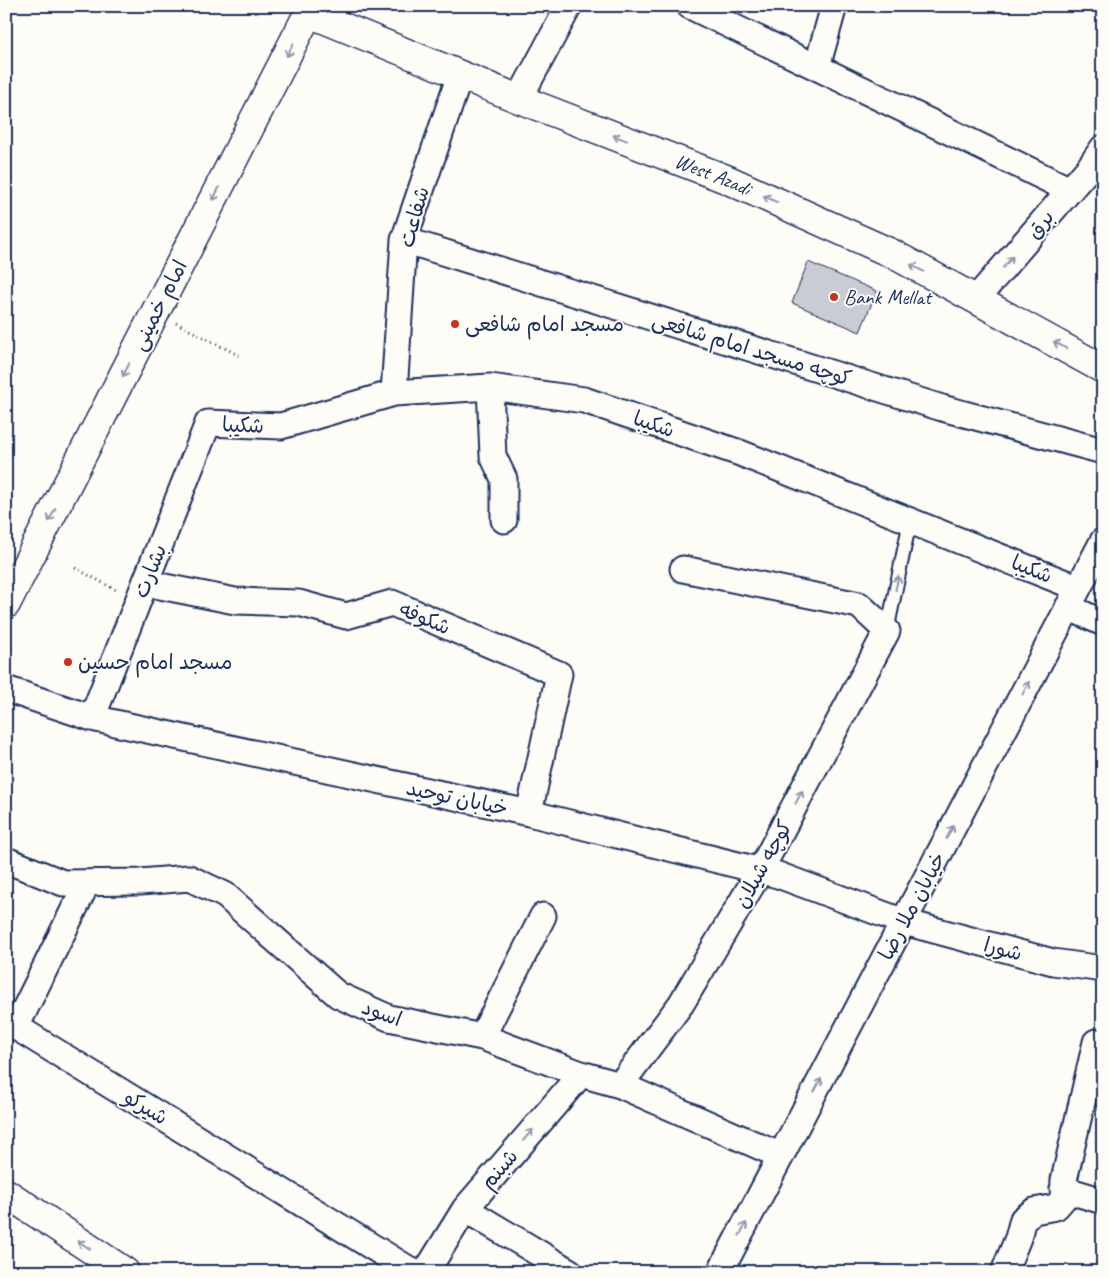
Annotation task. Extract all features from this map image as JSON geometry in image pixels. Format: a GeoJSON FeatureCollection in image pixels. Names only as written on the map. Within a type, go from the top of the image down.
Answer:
{"type":"FeatureCollection","features":[{"type":"Feature","properties":{"kind":"street"},"geometry":{"type":"LineString","coordinates":[[519,99],[569,6]]}},
{"type":"Feature","properties":{"kind":"street"},"geometry":{"type":"LineString","coordinates":[[690,6],[1070,190]]}},
{"type":"Feature","properties":{"kind":"street"},"geometry":{"type":"LineString","coordinates":[[817,67],[834,6]]}},
{"type":"Feature","properties":{"kind":"street","name":"West Azadi"},"geometry":{"type":"LineString","coordinates":[[311,10],[460,75],[726,179],[893,254],[1103,369]]}},
{"type":"Feature","properties":{"kind":"street","name":"امام خمینی"},"geometry":{"type":"LineString","coordinates":[[6,604],[311,10]]}},
{"type":"Feature","properties":{"kind":"street","name":"شفاعت"},"geometry":{"type":"LineString","coordinates":[[394,394],[404,240],[460,75]]}},
{"type":"Feature","properties":{"kind":"street","name":"برق"},"geometry":{"type":"LineString","coordinates":[[976,299],[1070,190],[1103,148]]}},
{"type":"Feature","properties":{"kind":"street","name":"کوچه مسجد امام شافعی"},"geometry":{"type":"LineString","coordinates":[[404,240],[942,408],[1103,451]]}},
{"type":"Feature","properties":{"kind":"street"},"geometry":{"type":"LineString","coordinates":[[490,387],[493,456],[504,479],[504,520]]}},
{"type":"Feature","properties":{"kind":"street","name":"شکیبا"},"geometry":{"type":"LineString","coordinates":[[208,423],[281,426],[394,394],[490,387],[584,400],[740,453],[910,521],[1073,597],[1103,623]]}},
{"type":"Feature","properties":{"kind":"street","name":"بشارت"},"geometry":{"type":"LineString","coordinates":[[92,718],[208,423]]}},
{"type":"Feature","properties":{"kind":"street","name":"خیابان ملا رضا"},"geometry":{"type":"LineString","coordinates":[[720,1272],[1103,541]]}},
{"type":"Feature","properties":{"kind":"street"},"geometry":{"type":"LineString","coordinates":[[683,569],[859,605],[887,631]]}},
{"type":"Feature","properties":{"kind":"street","name":"شکوفه"},"geometry":{"type":"LineString","coordinates":[[142,592],[235,601],[299,603],[346,616],[392,603],[559,674],[529,814]]}},
{"type":"Feature","properties":{"kind":"street","name":"کوچه شیلان"},"geometry":{"type":"LineString","coordinates":[[620,1085],[681,1004],[760,871],[887,631]]}},
{"type":"Feature","properties":{"kind":"street","name":"خیابان توحید"},"geometry":{"type":"LineString","coordinates":[[6,689],[92,718],[529,814],[778,875],[904,922]]}},
{"type":"Feature","properties":{"kind":"street","name":"اسود"},"geometry":{"type":"LineString","coordinates":[[6,860],[63,883],[188,878],[225,896],[338,995],[389,1018],[482,1037],[581,1074],[620,1085],[781,1156]]}},
{"type":"Feature","properties":{"kind":"street","name":"شیرکو"},"geometry":{"type":"LineString","coordinates":[[87,883],[16,1026],[413,1272]]}},
{"type":"Feature","properties":{"kind":"street"},"geometry":{"type":"LineString","coordinates":[[482,1037],[543,916]]}},
{"type":"Feature","properties":{"kind":"street","name":"شورا"},"geometry":{"type":"LineString","coordinates":[[904,922],[1053,962],[1103,969]]}},
{"type":"Feature","properties":{"kind":"street"},"geometry":{"type":"LineString","coordinates":[[1004,1272],[1018,1238],[1023,1218],[1034,1211],[1056,1207],[1063,1199],[1063,1189],[1096,1042]]}},
{"type":"Feature","properties":{"kind":"street","name":"شبنم"},"geometry":{"type":"LineString","coordinates":[[426,1272],[465,1209],[581,1074]]}},
{"type":"Feature","properties":{"kind":"street"},"geometry":{"type":"LineString","coordinates":[[1063,1189],[1103,1202]]}},
{"type":"Feature","properties":{"kind":"street"},"geometry":{"type":"LineString","coordinates":[[6,1193],[125,1272]]}},
{"type":"Feature","properties":{"kind":"street"},"geometry":{"type":"LineString","coordinates":[[465,1209],[570,1272]]}},
{"type":"Feature","properties":{"kind":"lane","name":"کوچه شیلان"},"geometry":{"type":"LineString","coordinates":[[887,631],[910,521]]}},
{"type":"Feature","properties":{"kind":"path"},"geometry":{"type":"LineString","coordinates":[[156,312],[240,356]]}},
{"type":"Feature","properties":{"kind":"path"},"geometry":{"type":"LineString","coordinates":[[75,568],[142,592]]}},
{"type":"Feature","properties":{"kind":"building","name":"Bank Mellat"},"geometry":{"type":"Polygon","coordinates":[[[808,262],[877,291],[860,332],[792,303],[808,262]]]}},
{"type":"Feature","properties":{"kind":"place","name":"Bank Mellat"},"geometry":{"type":"Point","coordinates":[834,297]}},
{"type":"Feature","properties":{"kind":"place","name":"مسجد امام شافعی"},"geometry":{"type":"Point","coordinates":[455,324]}},
{"type":"Feature","properties":{"kind":"place","name":"مسجد امام حسین"},"geometry":{"type":"Point","coordinates":[68,662]}}]}
